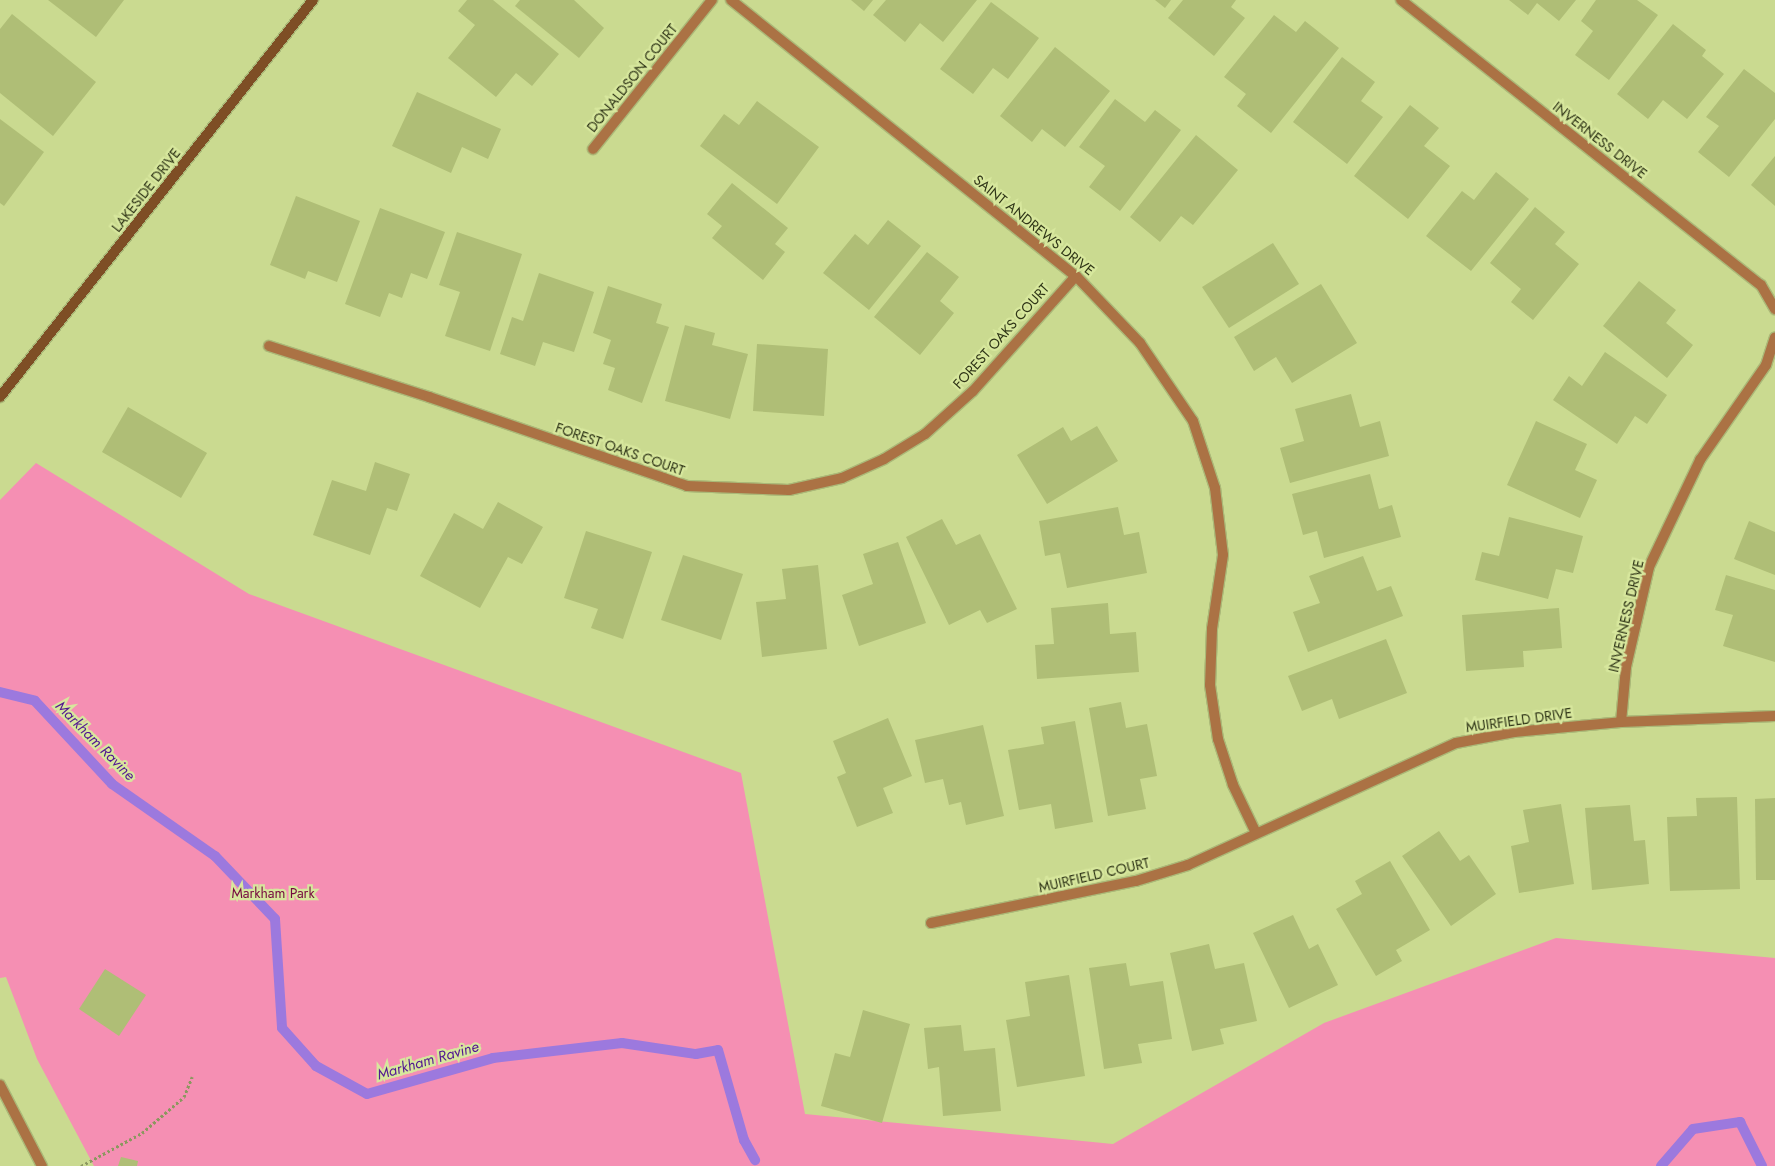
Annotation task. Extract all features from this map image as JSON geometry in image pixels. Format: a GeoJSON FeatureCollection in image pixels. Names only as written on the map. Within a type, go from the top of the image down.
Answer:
{"type":"FeatureCollection","features":[{"type":"Feature","properties":{"kind":"street","name":"LAKESIDE DRIVE"},"geometry":{"type":"LineString","coordinates":[[0,397],[313,0]]}},
{"type":"Feature","properties":{"kind":"street","name":"DONALDSON COURT"},"geometry":{"type":"LineString","coordinates":[[593,149],[712,0]]}},
{"type":"Feature","properties":{"kind":"street","name":"SAINT ANDREWS DRIVE"},"geometry":{"type":"LineString","coordinates":[[731,0],[1076,276],[1140,343],[1192,421],[1215,488],[1223,555],[1212,629],[1210,685],[1218,739],[1234,785],[1256,834]]}},
{"type":"Feature","properties":{"kind":"street","name":"INVERNESS DRIVE"},"geometry":{"type":"LineString","coordinates":[[1400,0],[1761,285],[1775,309]]}},
{"type":"Feature","properties":{"kind":"street","name":"FOREST OAKS COURT"},"geometry":{"type":"LineString","coordinates":[[269,346],[429,397],[687,486],[789,490],[842,478],[884,459],[926,434],[972,390],[1076,276]]}},
{"type":"Feature","properties":{"kind":"street","name":"INVERNESS DRIVE"},"geometry":{"type":"LineString","coordinates":[[1621,722],[1626,667],[1648,567],[1700,460],[1766,365],[1775,337]]}},
{"type":"Feature","properties":{"kind":"street","name":"MUIRFIELD DRIVE"},"geometry":{"type":"LineString","coordinates":[[1256,834],[1456,743],[1514,732],[1621,722],[1775,716]]}},
{"type":"Feature","properties":{"kind":"street","name":"MUIRFIELD COURT"},"geometry":{"type":"LineString","coordinates":[[931,923],[1136,881],[1188,865],[1256,834]]}},
{"type":"Feature","properties":{"kind":"street"},"geometry":{"type":"LineString","coordinates":[[0,1085],[42,1166]]}},
{"type":"Feature","properties":{"kind":"path"},"geometry":{"type":"LineString","coordinates":[[81,1166],[142,1133],[184,1097],[192,1077]]}},
{"type":"Feature","properties":{"kind":"green space","name":"Markham Park"},"geometry":{"type":"Polygon","coordinates":[[[36,463],[249,594],[741,773],[805,1114],[1113,1144],[1324,1023],[1556,938],[1775,958],[1775,1166],[94,1166],[37,1059],[6,977],[0,978],[0,500],[36,463]]]}},
{"type":"Feature","properties":{"kind":"building"},"geometry":{"type":"Polygon","coordinates":[[[48,0],[124,0],[96,37],[48,0]]]}},
{"type":"Feature","properties":{"kind":"building"},"geometry":{"type":"Polygon","coordinates":[[[467,0],[493,0],[559,54],[532,86],[516,73],[496,97],[448,58],[475,25],[458,11],[467,0]]]}},
{"type":"Feature","properties":{"kind":"building"},"geometry":{"type":"Polygon","coordinates":[[[520,0],[574,0],[604,28],[579,58],[515,6],[520,0]]]}},
{"type":"Feature","properties":{"kind":"building"},"geometry":{"type":"Polygon","coordinates":[[[851,0],[873,0],[864,11],[851,0]]]}},
{"type":"Feature","properties":{"kind":"building"},"geometry":{"type":"Polygon","coordinates":[[[886,0],[977,0],[943,42],[920,23],[905,42],[873,15],[886,0]]]}},
{"type":"Feature","properties":{"kind":"building"},"geometry":{"type":"Polygon","coordinates":[[[1155,0],[1171,0],[1165,8],[1155,0]]]}},
{"type":"Feature","properties":{"kind":"building"},"geometry":{"type":"Polygon","coordinates":[[[1183,0],[1236,0],[1231,7],[1245,18],[1214,56],[1168,18],[1183,0]]]}},
{"type":"Feature","properties":{"kind":"building"},"geometry":{"type":"Polygon","coordinates":[[[1509,0],[1576,0],[1559,21],[1537,3],[1528,15],[1509,0]]]}},
{"type":"Feature","properties":{"kind":"building"},"geometry":{"type":"Polygon","coordinates":[[[1596,0],[1637,0],[1658,15],[1609,80],[1575,55],[1593,31],[1581,21],[1596,0]]]}},
{"type":"Feature","properties":{"kind":"building"},"geometry":{"type":"Polygon","coordinates":[[[991,2],[1039,38],[1008,79],[993,68],[973,94],[940,69],[991,2]]]}},
{"type":"Feature","properties":{"kind":"building"},"geometry":{"type":"Polygon","coordinates":[[[12,14],[96,82],[53,136],[0,93],[0,29],[12,14]]]}},
{"type":"Feature","properties":{"kind":"building"},"geometry":{"type":"Polygon","coordinates":[[[1274,15],[1296,32],[1305,21],[1339,48],[1271,133],[1237,106],[1246,94],[1224,77],[1274,15]]]}},
{"type":"Feature","properties":{"kind":"building"},"geometry":{"type":"Polygon","coordinates":[[[1673,24],[1706,50],[1702,56],[1724,74],[1687,119],[1663,100],[1648,119],[1617,94],[1673,24]]]}},
{"type":"Feature","properties":{"kind":"building"},"geometry":{"type":"Polygon","coordinates":[[[1055,47],[1110,91],[1065,147],[1042,129],[1032,142],[1000,116],[1055,47]]]}},
{"type":"Feature","properties":{"kind":"building"},"geometry":{"type":"Polygon","coordinates":[[[1342,57],[1375,82],[1361,101],[1383,117],[1347,164],[1293,122],[1342,57]]]}},
{"type":"Feature","properties":{"kind":"building"},"geometry":{"type":"Polygon","coordinates":[[[1744,69],[1775,93],[1775,119],[1729,177],[1698,152],[1719,126],[1706,117],[1744,69]]]}},
{"type":"Feature","properties":{"kind":"building"},"geometry":{"type":"Polygon","coordinates":[[[417,92],[501,129],[488,159],[462,147],[451,173],[392,146],[417,92]]]}},
{"type":"Feature","properties":{"kind":"building"},"geometry":{"type":"Polygon","coordinates":[[[1115,99],[1145,122],[1155,110],[1181,130],[1120,211],[1089,187],[1105,166],[1079,147],[1115,99]]]}},
{"type":"Feature","properties":{"kind":"building"},"geometry":{"type":"Polygon","coordinates":[[[757,101],[819,147],[777,204],[700,146],[724,114],[739,125],[757,101]]]}},
{"type":"Feature","properties":{"kind":"building"},"geometry":{"type":"Polygon","coordinates":[[[1410,105],[1439,128],[1424,146],[1450,166],[1408,219],[1354,176],[1410,105]]]}},
{"type":"Feature","properties":{"kind":"building"},"geometry":{"type":"Polygon","coordinates":[[[0,119],[44,152],[4,206],[0,203],[0,119]]]}},
{"type":"Feature","properties":{"kind":"building"},"geometry":{"type":"Polygon","coordinates":[[[1196,135],[1238,170],[1193,225],[1181,216],[1160,242],[1130,217],[1196,135]]]}},
{"type":"Feature","properties":{"kind":"building"},"geometry":{"type":"Polygon","coordinates":[[[1775,156],[1775,206],[1751,185],[1775,156]]]}},
{"type":"Feature","properties":{"kind":"building"},"geometry":{"type":"Polygon","coordinates":[[[1496,172],[1529,199],[1471,271],[1426,236],[1462,191],[1474,200],[1496,172]]]}},
{"type":"Feature","properties":{"kind":"building"},"geometry":{"type":"Polygon","coordinates":[[[732,183],[788,228],[775,244],[785,252],[763,280],[712,238],[722,226],[707,214],[732,183]]]}},
{"type":"Feature","properties":{"kind":"building"},"geometry":{"type":"Polygon","coordinates":[[[296,196],[360,221],[337,282],[308,271],[305,279],[270,265],[296,196]]]}},
{"type":"Feature","properties":{"kind":"building"},"geometry":{"type":"Polygon","coordinates":[[[1535,207],[1565,232],[1555,244],[1579,264],[1533,320],[1511,302],[1521,289],[1490,263],[1535,207]]]}},
{"type":"Feature","properties":{"kind":"building"},"geometry":{"type":"Polygon","coordinates":[[[380,208],[445,232],[427,279],[411,273],[402,298],[389,293],[380,317],[345,304],[380,208]]]}},
{"type":"Feature","properties":{"kind":"building"},"geometry":{"type":"Polygon","coordinates":[[[888,220],[921,246],[869,310],[823,273],[855,234],[868,245],[888,220]]]}},
{"type":"Feature","properties":{"kind":"building"},"geometry":{"type":"Polygon","coordinates":[[[457,232],[522,254],[490,351],[445,336],[460,292],[439,285],[457,232]]]}},
{"type":"Feature","properties":{"kind":"building"},"geometry":{"type":"Polygon","coordinates":[[[1273,243],[1299,284],[1229,328],[1202,287],[1273,243]]]}},
{"type":"Feature","properties":{"kind":"building"},"geometry":{"type":"Polygon","coordinates":[[[927,252],[959,277],[940,301],[954,313],[920,355],[874,317],[927,252]]]}},
{"type":"Feature","properties":{"kind":"building"},"geometry":{"type":"Polygon","coordinates":[[[539,273],[594,292],[574,352],[543,342],[535,366],[500,354],[512,317],[523,321],[539,273]]]}},
{"type":"Feature","properties":{"kind":"building"},"geometry":{"type":"Polygon","coordinates":[[[1639,281],[1676,310],[1666,323],[1693,345],[1667,378],[1603,326],[1639,281]]]}},
{"type":"Feature","properties":{"kind":"building"},"geometry":{"type":"Polygon","coordinates":[[[1321,284],[1357,343],[1292,383],[1276,357],[1254,371],[1234,337],[1321,284]]]}},
{"type":"Feature","properties":{"kind":"building"},"geometry":{"type":"Polygon","coordinates":[[[608,286],[662,304],[656,323],[669,327],[642,403],[608,390],[615,368],[603,364],[611,340],[593,333],[608,286]]]}},
{"type":"Feature","properties":{"kind":"building"},"geometry":{"type":"Polygon","coordinates":[[[685,325],[715,333],[712,345],[748,354],[730,419],[665,401],[685,325]]]}},
{"type":"Feature","properties":{"kind":"building"},"geometry":{"type":"Polygon","coordinates":[[[757,344],[828,349],[824,416],[753,411],[757,344]]]}},
{"type":"Feature","properties":{"kind":"building"},"geometry":{"type":"Polygon","coordinates":[[[1605,352],[1667,395],[1647,424],[1635,416],[1617,444],[1553,400],[1569,376],[1582,386],[1605,352]]]}},
{"type":"Feature","properties":{"kind":"building"},"geometry":{"type":"Polygon","coordinates":[[[1351,394],[1360,427],[1380,421],[1389,456],[1290,483],[1280,448],[1304,441],[1295,409],[1351,394]]]}},
{"type":"Feature","properties":{"kind":"building"},"geometry":{"type":"Polygon","coordinates":[[[128,407],[207,453],[181,498],[102,452],[128,407]]]}},
{"type":"Feature","properties":{"kind":"building"},"geometry":{"type":"Polygon","coordinates":[[[1536,421],[1587,444],[1575,470],[1597,480],[1580,518],[1507,485],[1536,421]]]}},
{"type":"Feature","properties":{"kind":"building"},"geometry":{"type":"Polygon","coordinates":[[[1097,426],[1118,461],[1047,504],[1017,455],[1063,427],[1071,441],[1097,426]]]}},
{"type":"Feature","properties":{"kind":"building"},"geometry":{"type":"Polygon","coordinates":[[[375,462],[410,474],[397,511],[387,508],[370,555],[313,535],[332,480],[366,491],[375,462]]]}},
{"type":"Feature","properties":{"kind":"building"},"geometry":{"type":"Polygon","coordinates":[[[1370,474],[1379,509],[1392,505],[1401,537],[1324,558],[1317,531],[1303,535],[1292,494],[1370,474]]]}},
{"type":"Feature","properties":{"kind":"building"},"geometry":{"type":"Polygon","coordinates":[[[498,502],[543,527],[522,564],[508,557],[480,608],[420,576],[454,513],[483,529],[498,502]]]}},
{"type":"Feature","properties":{"kind":"building"},"geometry":{"type":"Polygon","coordinates":[[[1118,507],[1124,535],[1139,532],[1147,573],[1067,588],[1060,553],[1045,556],[1039,521],[1118,507]]]}},
{"type":"Feature","properties":{"kind":"building"},"geometry":{"type":"Polygon","coordinates":[[[1509,517],[1583,536],[1573,573],[1556,569],[1548,599],[1475,580],[1482,552],[1499,556],[1509,517]]]}},
{"type":"Feature","properties":{"kind":"building"},"geometry":{"type":"Polygon","coordinates":[[[942,519],[956,545],[980,534],[1017,609],[987,623],[980,610],[949,625],[906,537],[942,519]]]}},
{"type":"Feature","properties":{"kind":"building"},"geometry":{"type":"Polygon","coordinates":[[[1749,521],[1775,532],[1775,575],[1734,559],[1749,521]]]}},
{"type":"Feature","properties":{"kind":"building"},"geometry":{"type":"Polygon","coordinates":[[[586,531],[652,552],[623,639],[591,628],[598,609],[564,598],[586,531]]]}},
{"type":"Feature","properties":{"kind":"building"},"geometry":{"type":"Polygon","coordinates":[[[898,542],[926,623],[859,646],[842,595],[873,584],[863,554],[898,542]]]}},
{"type":"Feature","properties":{"kind":"building"},"geometry":{"type":"Polygon","coordinates":[[[683,555],[743,574],[721,640],[661,620],[683,555]]]}},
{"type":"Feature","properties":{"kind":"building"},"geometry":{"type":"Polygon","coordinates":[[[1363,556],[1377,591],[1391,586],[1403,616],[1308,652],[1293,612],[1320,603],[1309,576],[1363,556]]]}},
{"type":"Feature","properties":{"kind":"building"},"geometry":{"type":"Polygon","coordinates":[[[818,565],[827,649],[762,657],[756,602],[786,599],[782,569],[818,565]]]}},
{"type":"Feature","properties":{"kind":"building"},"geometry":{"type":"Polygon","coordinates":[[[1726,575],[1775,590],[1775,662],[1723,646],[1733,615],[1715,610],[1726,575]]]}},
{"type":"Feature","properties":{"kind":"building"},"geometry":{"type":"Polygon","coordinates":[[[1108,603],[1110,634],[1136,632],[1139,672],[1037,679],[1035,645],[1054,644],[1051,608],[1108,603]]]}},
{"type":"Feature","properties":{"kind":"building"},"geometry":{"type":"Polygon","coordinates":[[[1559,608],[1562,648],[1523,651],[1524,667],[1466,671],[1462,615],[1559,608]]]}},
{"type":"Feature","properties":{"kind":"building"},"geometry":{"type":"Polygon","coordinates":[[[1386,639],[1407,693],[1339,719],[1332,699],[1302,711],[1288,676],[1386,639]]]}},
{"type":"Feature","properties":{"kind":"building"},"geometry":{"type":"Polygon","coordinates":[[[1121,702],[1126,728],[1147,724],[1157,776],[1140,779],[1146,809],[1108,816],[1089,708],[1121,702]]]}},
{"type":"Feature","properties":{"kind":"building"},"geometry":{"type":"Polygon","coordinates":[[[888,718],[912,776],[883,788],[893,813],[857,827],[837,777],[846,773],[833,741],[888,718]]]}},
{"type":"Feature","properties":{"kind":"building"},"geometry":{"type":"Polygon","coordinates":[[[1075,721],[1093,822],[1055,829],[1051,804],[1019,810],[1008,750],[1044,744],[1041,727],[1075,721]]]}},
{"type":"Feature","properties":{"kind":"building"},"geometry":{"type":"Polygon","coordinates":[[[983,725],[1004,816],[966,825],[961,802],[949,805],[943,779],[925,783],[915,740],[983,725]]]}},
{"type":"Feature","properties":{"kind":"building"},"geometry":{"type":"Polygon","coordinates":[[[1737,797],[1740,889],[1670,891],[1667,817],[1697,816],[1696,798],[1737,797]]]}},
{"type":"Feature","properties":{"kind":"building"},"geometry":{"type":"Polygon","coordinates":[[[1775,798],[1775,880],[1756,880],[1755,799],[1775,798]]]}},
{"type":"Feature","properties":{"kind":"building"},"geometry":{"type":"Polygon","coordinates":[[[1561,804],[1574,884],[1519,893],[1511,846],[1529,842],[1523,810],[1561,804]]]}},
{"type":"Feature","properties":{"kind":"building"},"geometry":{"type":"Polygon","coordinates":[[[1630,805],[1634,841],[1645,840],[1649,884],[1592,890],[1585,808],[1630,805]]]}},
{"type":"Feature","properties":{"kind":"building"},"geometry":{"type":"Polygon","coordinates":[[[1439,831],[1460,861],[1469,855],[1496,894],[1451,926],[1402,856],[1439,831]]]}},
{"type":"Feature","properties":{"kind":"building"},"geometry":{"type":"Polygon","coordinates":[[[1390,861],[1430,930],[1396,950],[1402,961],[1376,976],[1336,909],[1362,894],[1355,881],[1390,861]]]}},
{"type":"Feature","properties":{"kind":"building"},"geometry":{"type":"Polygon","coordinates":[[[1293,915],[1309,949],[1318,944],[1338,985],[1289,1008],[1253,933],[1293,915]]]}},
{"type":"Feature","properties":{"kind":"building"},"geometry":{"type":"Polygon","coordinates":[[[1209,944],[1215,969],[1244,963],[1257,1021],[1220,1029],[1224,1044],[1192,1051],[1170,953],[1209,944]]]}},
{"type":"Feature","properties":{"kind":"building"},"geometry":{"type":"Polygon","coordinates":[[[1126,963],[1130,986],[1163,981],[1172,1039],[1138,1044],[1142,1063],[1104,1069],[1089,968],[1126,963]]]}},
{"type":"Feature","properties":{"kind":"building"},"geometry":{"type":"Polygon","coordinates":[[[105,969],[146,995],[119,1036],[79,1009],[105,969]]]}},
{"type":"Feature","properties":{"kind":"building"},"geometry":{"type":"Polygon","coordinates":[[[1069,975],[1085,1076],[1017,1087],[1006,1020],[1030,1016],[1025,982],[1069,975]]]}},
{"type":"Feature","properties":{"kind":"building"},"geometry":{"type":"Polygon","coordinates":[[[863,1010],[910,1024],[882,1123],[821,1106],[835,1053],[850,1057],[863,1010]]]}},
{"type":"Feature","properties":{"kind":"building"},"geometry":{"type":"Polygon","coordinates":[[[961,1025],[964,1051],[995,1048],[1001,1111],[943,1116],[939,1067],[928,1069],[924,1028],[961,1025]]]}},
{"type":"Feature","properties":{"kind":"building"},"geometry":{"type":"Polygon","coordinates":[[[121,1157],[138,1161],[137,1166],[118,1166],[121,1157]]]}},
{"type":"Feature","properties":{"kind":"waterway","name":"Markham Ravine"},"geometry":{"type":"LineString","coordinates":[[0,692],[35,701],[112,784],[215,856],[275,919],[282,1028],[316,1066],[367,1094],[493,1058],[622,1043],[696,1054],[718,1050],[744,1140],[755,1160]]}},
{"type":"Feature","properties":{"kind":"waterway","name":"Markham Ravine"},"geometry":{"type":"LineString","coordinates":[[1661,1166],[1693,1129],[1740,1122],[1762,1166]]}}]}
